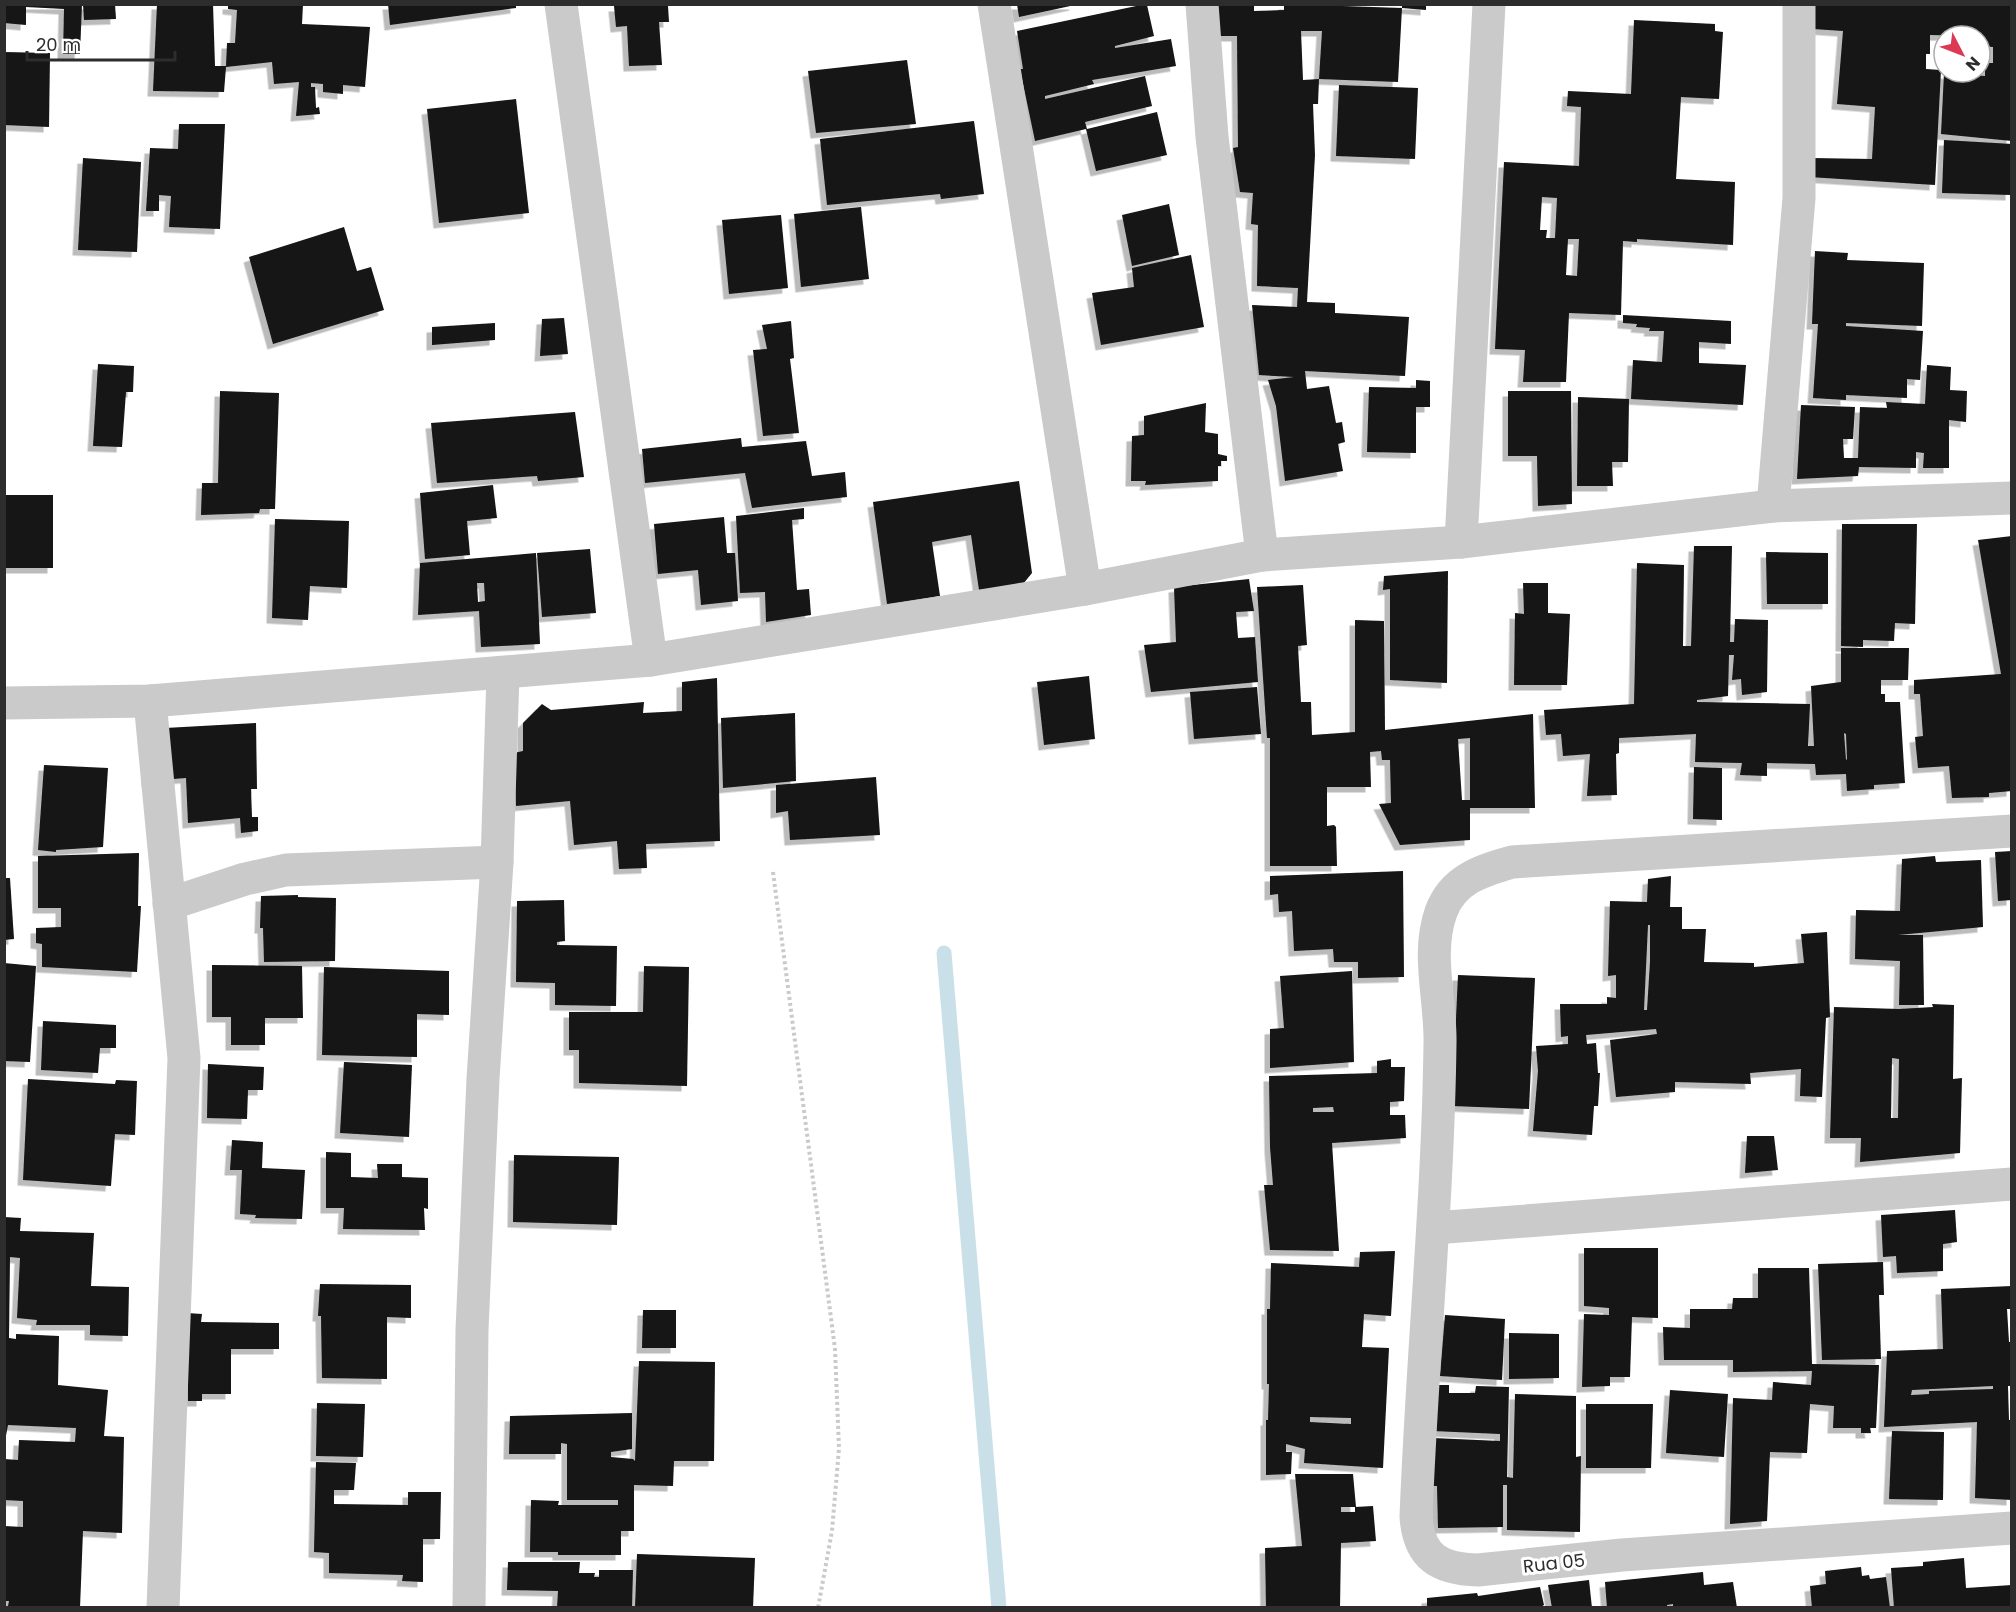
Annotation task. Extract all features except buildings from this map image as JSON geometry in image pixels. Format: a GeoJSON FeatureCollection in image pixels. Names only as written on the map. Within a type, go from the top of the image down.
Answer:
{"type":"FeatureCollection","features":[{"type":"Feature","properties":{"kind":"street"},"geometry":{"type":"LineString","coordinates":[[561,4],[651,660]]}},
{"type":"Feature","properties":{"kind":"street"},"geometry":{"type":"LineString","coordinates":[[994,4],[1085,589]]}},
{"type":"Feature","properties":{"kind":"street"},"geometry":{"type":"LineString","coordinates":[[1202,4],[1212,137],[1262,555]]}},
{"type":"Feature","properties":{"kind":"street"},"geometry":{"type":"LineString","coordinates":[[1461,542],[1489,4]]}},
{"type":"Feature","properties":{"kind":"street"},"geometry":{"type":"LineString","coordinates":[[1773,506],[1799,198],[1799,4]]}},
{"type":"Feature","properties":{"kind":"street"},"geometry":{"type":"LineString","coordinates":[[4,703],[150,701],[504,674],[651,660],[1085,589],[1262,555],[1461,542],[1773,506],[2012,498]]}},
{"type":"Feature","properties":{"kind":"street"},"geometry":{"type":"LineString","coordinates":[[469,1608],[472,1330],[483,1079],[497,862],[504,674]]}},
{"type":"Feature","properties":{"kind":"street"},"geometry":{"type":"LineString","coordinates":[[150,701],[184,1058],[163,1608]]}},
{"type":"Feature","properties":{"kind":"street","name":"Rua 05"},"geometry":{"type":"LineString","coordinates":[[2012,831],[1512,862],[1481,871],[1462,881],[1442,911],[1435,946],[1440,1042],[1434,1228],[1416,1516],[1420,1543],[1424,1549],[1443,1564],[1455,1569],[1478,1570],[1622,1555],[2012,1528]]}},
{"type":"Feature","properties":{"kind":"street"},"geometry":{"type":"LineString","coordinates":[[169,904],[244,879],[286,870],[497,862]]}},
{"type":"Feature","properties":{"kind":"street"},"geometry":{"type":"LineString","coordinates":[[1434,1228],[2012,1184]]}},
{"type":"Feature","properties":{"kind":"path"},"geometry":{"type":"LineString","coordinates":[[773,872],[835,1349],[838,1448],[832,1531],[818,1608]]}},
{"type":"Feature","properties":{"kind":"waterway"},"geometry":{"type":"LineString","coordinates":[[944,953],[999,1608]]}}]}
